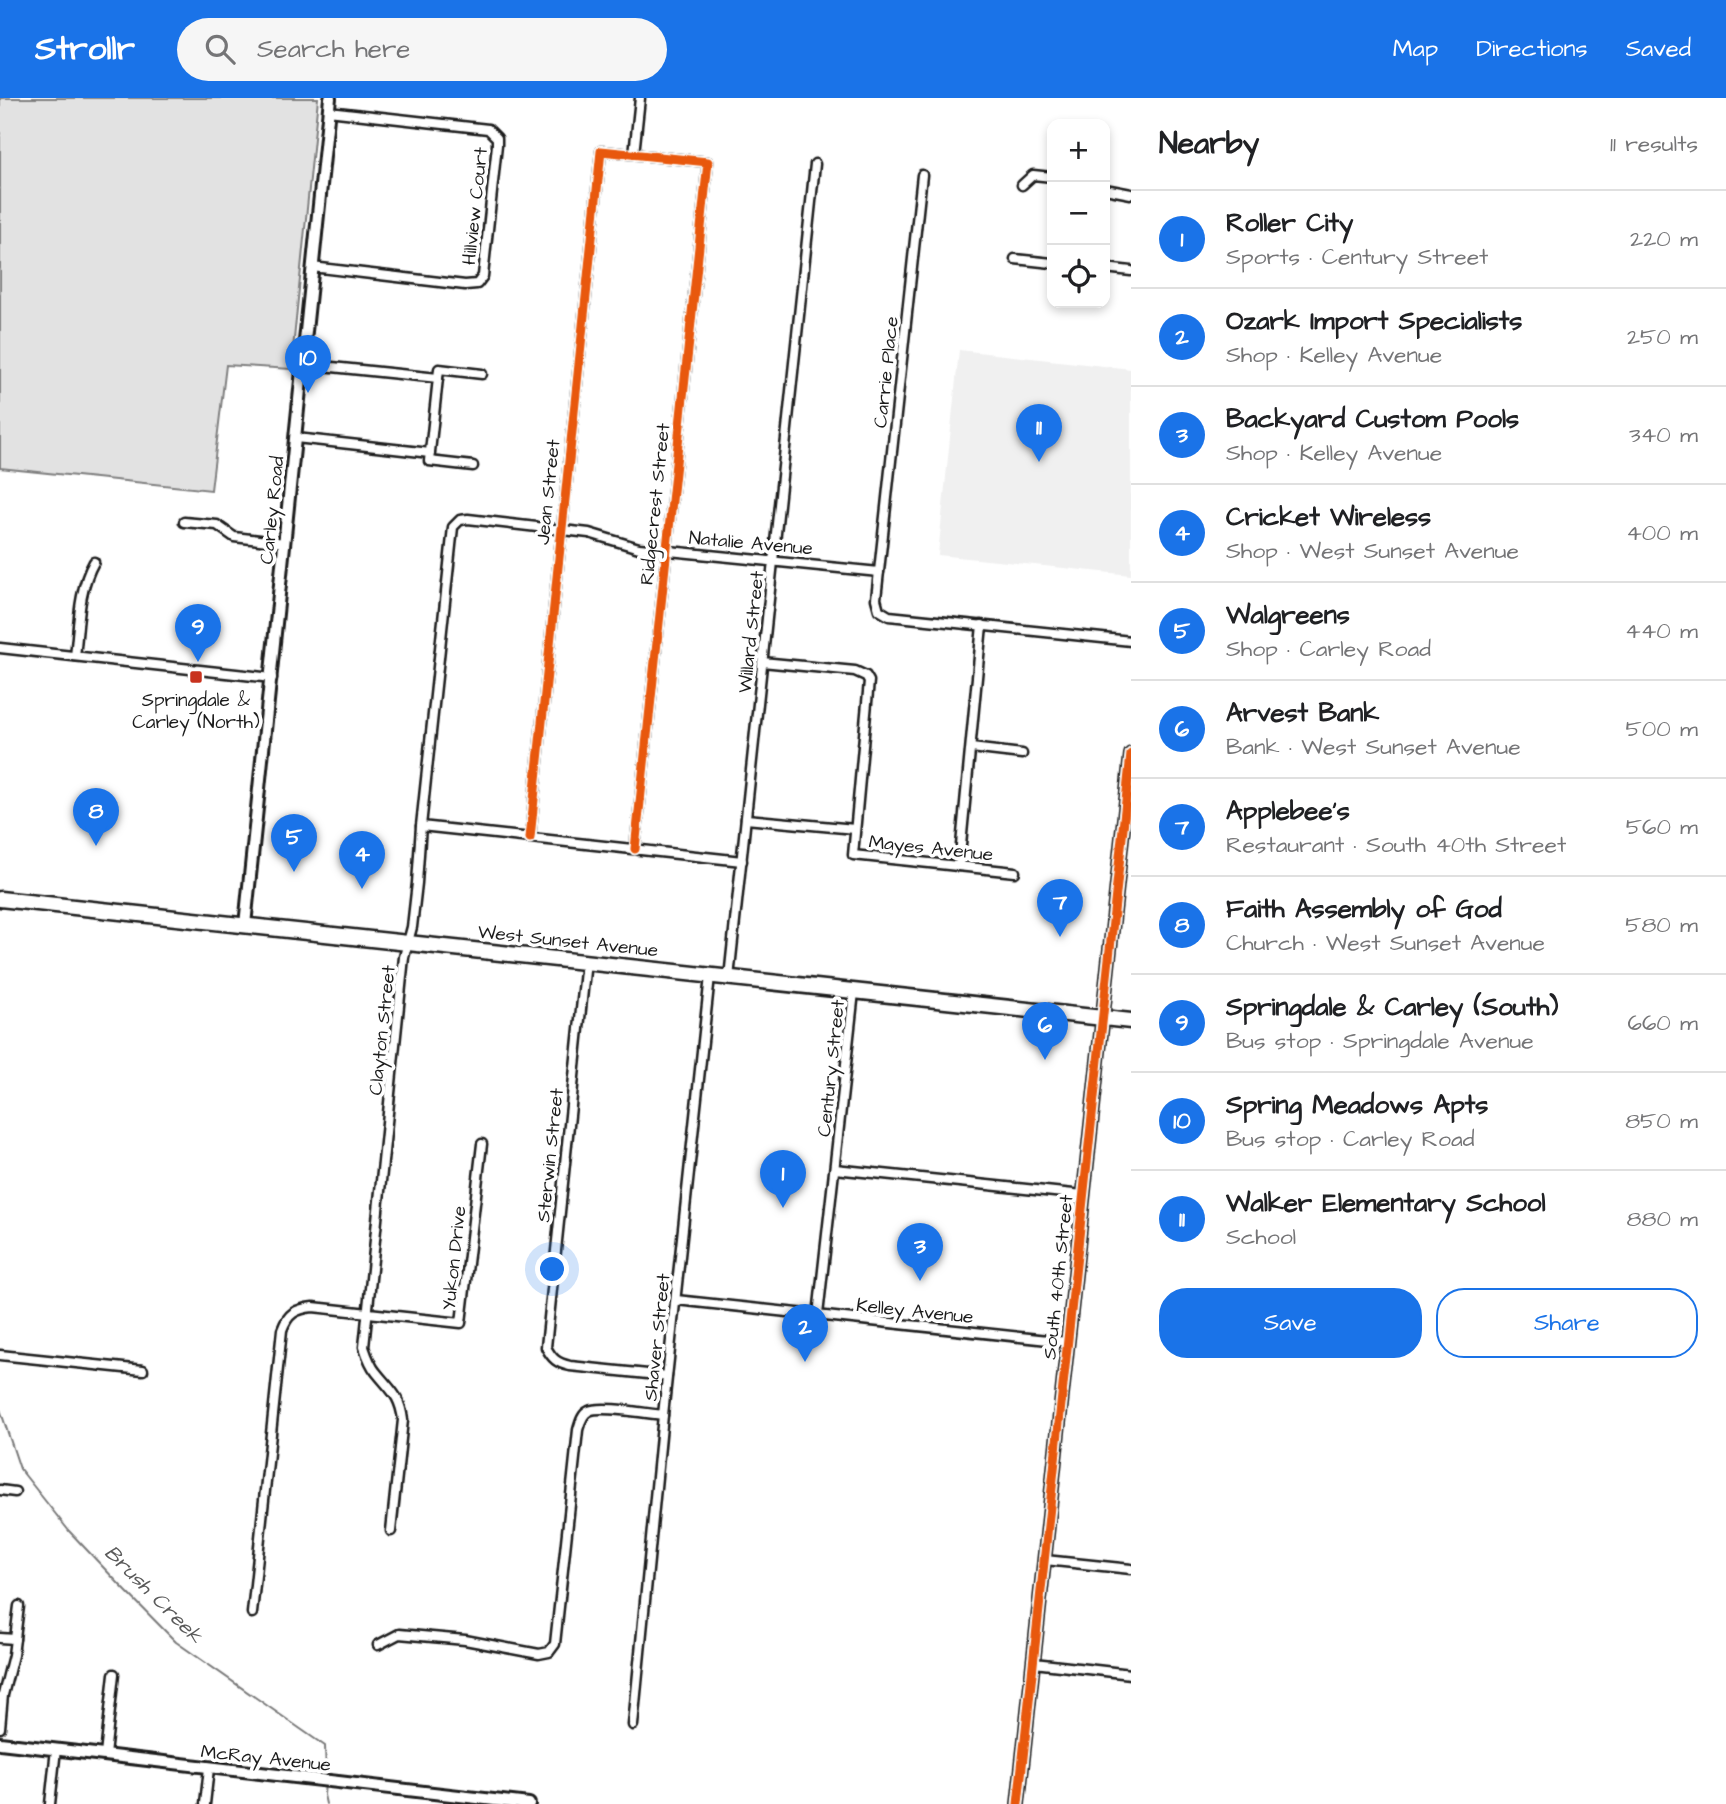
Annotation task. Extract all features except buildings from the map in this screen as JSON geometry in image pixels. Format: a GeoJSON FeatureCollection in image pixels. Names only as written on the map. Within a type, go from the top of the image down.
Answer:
{"type":"FeatureCollection","features":[{"type":"Feature","properties":{"kind":"highway","name":"West Sunset Avenue"},"geometry":{"type":"LineString","coordinates":[[0,899],[1131,1021]]}},
{"type":"Feature","properties":{"kind":"street","name":"Carley Road"},"geometry":{"type":"LineString","coordinates":[[246,925],[330,98]]}},
{"type":"Feature","properties":{"kind":"street"},"geometry":{"type":"LineString","coordinates":[[634,154],[640,98]]}},
{"type":"Feature","properties":{"kind":"street","name":"Hillview Court"},"geometry":{"type":"LineString","coordinates":[[312,267],[465,285],[477,284],[483,276],[497,145],[494,133],[488,129],[328,111]]}},
{"type":"Feature","properties":{"kind":"street","name":"Jean Street"},"geometry":{"type":"LineString","coordinates":[[530,838],[601,150],[634,154]]}},
{"type":"Feature","properties":{"kind":"street","name":"Ridgecrest Street"},"geometry":{"type":"LineString","coordinates":[[634,154],[708,162],[635,849]]}},
{"type":"Feature","properties":{"kind":"street","name":"Willard Street"},"geometry":{"type":"LineString","coordinates":[[729,978],[815,164]]}},
{"type":"Feature","properties":{"kind":"street","name":"Carrie Place"},"geometry":{"type":"LineString","coordinates":[[879,572],[922,175]]}},
{"type":"Feature","properties":{"kind":"street"},"geometry":{"type":"LineString","coordinates":[[1022,185],[1033,175],[1047,176]]}},
{"type":"Feature","properties":{"kind":"street"},"geometry":{"type":"LineString","coordinates":[[1110,190],[1131,194]]}},
{"type":"Feature","properties":{"kind":"street"},"geometry":{"type":"LineString","coordinates":[[1015,259],[1047,262]]}},
{"type":"Feature","properties":{"kind":"street"},"geometry":{"type":"LineString","coordinates":[[1110,269],[1131,271]]}},
{"type":"Feature","properties":{"kind":"street"},"geometry":{"type":"LineString","coordinates":[[303,364],[438,379]]}},
{"type":"Feature","properties":{"kind":"street"},"geometry":{"type":"LineString","coordinates":[[473,466],[429,461],[439,369],[482,374]]}},
{"type":"Feature","properties":{"kind":"street"},"geometry":{"type":"LineString","coordinates":[[296,438],[430,453]]}},
{"type":"Feature","properties":{"kind":"street","name":"Natalie Avenue"},"geometry":{"type":"LineString","coordinates":[[456,523],[468,519],[602,536],[639,548],[879,572]]}},
{"type":"Feature","properties":{"kind":"street"},"geometry":{"type":"LineString","coordinates":[[184,522],[217,525],[234,537],[285,543]]}},
{"type":"Feature","properties":{"kind":"street","name":"Clayton Street"},"geometry":{"type":"LineString","coordinates":[[391,1531],[402,1409],[391,1388],[369,1361],[364,1347],[404,957],[412,927],[452,533],[456,523]]}},
{"type":"Feature","properties":{"kind":"street"},"geometry":{"type":"LineString","coordinates":[[75,656],[83,588],[94,562]]}},
{"type":"Feature","properties":{"kind":"street"},"geometry":{"type":"LineString","coordinates":[[879,572],[876,599],[879,610],[883,613],[1131,641]]}},
{"type":"Feature","properties":{"kind":"street"},"geometry":{"type":"LineString","coordinates":[[959,866],[982,625]]}},
{"type":"Feature","properties":{"kind":"street"},"geometry":{"type":"LineString","coordinates":[[0,648],[272,678]]}},
{"type":"Feature","properties":{"kind":"street"},"geometry":{"type":"LineString","coordinates":[[762,662],[855,671],[866,676],[870,687],[855,830]]}},
{"type":"Feature","properties":{"kind":"street"},"geometry":{"type":"LineString","coordinates":[[971,748],[1022,754]]}},
{"type":"Feature","properties":{"kind":"street","name":"South 40th Street"},"geometry":{"type":"LineString","coordinates":[[1018,1804],[1131,754]]}},
{"type":"Feature","properties":{"kind":"street","name":"Mayes Avenue"},"geometry":{"type":"LineString","coordinates":[[746,818],[855,830],[853,855],[1015,872]]}},
{"type":"Feature","properties":{"kind":"street"},"geometry":{"type":"LineString","coordinates":[[421,826],[741,861]]}},
{"type":"Feature","properties":{"kind":"street","name":"Sterwin Street"},"geometry":{"type":"LineString","coordinates":[[586,961],[546,1347],[558,1363],[570,1366],[667,1376]]}},
{"type":"Feature","properties":{"kind":"street","name":"Shaver Street"},"geometry":{"type":"LineString","coordinates":[[378,1645],[399,1634],[465,1640],[539,1654],[549,1652],[555,1644],[578,1430],[582,1418],[589,1411],[601,1409],[663,1415],[710,976]]}},
{"type":"Feature","properties":{"kind":"street","name":"Century Street"},"geometry":{"type":"LineString","coordinates":[[818,1315],[854,992]]}},
{"type":"Feature","properties":{"kind":"street","name":"Yukon Drive"},"geometry":{"type":"LineString","coordinates":[[367,1312],[461,1323],[482,1144]]}},
{"type":"Feature","properties":{"kind":"street"},"geometry":{"type":"LineString","coordinates":[[835,1169],[1083,1195]]}},
{"type":"Feature","properties":{"kind":"street","name":"Kelley Avenue"},"geometry":{"type":"LineString","coordinates":[[676,1300],[1068,1342]]}},
{"type":"Feature","properties":{"kind":"street"},"geometry":{"type":"LineString","coordinates":[[252,1613],[285,1320],[299,1308],[367,1312]]}},
{"type":"Feature","properties":{"kind":"street"},"geometry":{"type":"LineString","coordinates":[[1,1355],[143,1370]]}},
{"type":"Feature","properties":{"kind":"street"},"geometry":{"type":"LineString","coordinates":[[633,1725],[663,1415]]}},
{"type":"Feature","properties":{"kind":"street"},"geometry":{"type":"LineString","coordinates":[[0,1490],[15,1492]]}},
{"type":"Feature","properties":{"kind":"street"},"geometry":{"type":"LineString","coordinates":[[1045,1560],[1131,1569]]}},
{"type":"Feature","properties":{"kind":"street"},"geometry":{"type":"LineString","coordinates":[[0,1728],[3,1695],[19,1606]]}},
{"type":"Feature","properties":{"kind":"street"},"geometry":{"type":"LineString","coordinates":[[0,1638],[15,1639]]}},
{"type":"Feature","properties":{"kind":"street"},"geometry":{"type":"LineString","coordinates":[[1034,1663],[1131,1674]]}},
{"type":"Feature","properties":{"kind":"street"},"geometry":{"type":"LineString","coordinates":[[105,1755],[114,1674]]}},
{"type":"Feature","properties":{"kind":"street","name":"McRay Avenue"},"geometry":{"type":"LineString","coordinates":[[0,1743],[529,1804]]}},
{"type":"Feature","properties":{"kind":"street"},"geometry":{"type":"LineString","coordinates":[[50,1804],[56,1749]]}},
{"type":"Feature","properties":{"kind":"street"},"geometry":{"type":"LineString","coordinates":[[205,1804],[209,1768]]}},
{"type":"Feature","properties":{"kind":"shaded area"},"geometry":{"type":"Polygon","coordinates":[[[0,98],[318,98],[291,369],[226,365],[211,490],[0,468],[0,98]]]}},
{"type":"Feature","properties":{"kind":"shaded area"},"geometry":{"type":"Polygon","coordinates":[[[959,350],[1131,369],[1131,575],[938,555],[959,350]]]}},
{"type":"Feature","properties":{"kind":"waterway","name":"Brush Creek"},"geometry":{"type":"LineString","coordinates":[[0,1409],[20,1469],[69,1531],[176,1642],[325,1746],[326,1774]]}},
{"type":"Feature","properties":{"kind":"waterway","name":"Brush Creek"},"geometry":{"type":"LineString","coordinates":[[325,1783],[326,1804]]}},
{"type":"Feature","properties":{"kind":"cycle path"},"geometry":{"type":"LineString","coordinates":[[530,838],[601,151],[708,162],[635,849]]}},
{"type":"Feature","properties":{"kind":"cycle path"},"geometry":{"type":"LineString","coordinates":[[1018,1804],[1131,754]]}},
{"type":"Feature","properties":{"kind":"place","name":"Spring Meadows Apts"},"geometry":{"type":"Point","coordinates":[308,393]}},
{"type":"Feature","properties":{"kind":"place","name":"Walker Elementary School"},"geometry":{"type":"Point","coordinates":[1039,462]}},
{"type":"Feature","properties":{"kind":"place","name":"Springdale & Carley (South)"},"geometry":{"type":"Point","coordinates":[198,662]}},
{"type":"Feature","properties":{"kind":"place","name":"Springdale & Carley (North)"},"geometry":{"type":"Point","coordinates":[196,677]}},
{"type":"Feature","properties":{"kind":"place","name":"Faith Assembly of God"},"geometry":{"type":"Point","coordinates":[96,846]}},
{"type":"Feature","properties":{"kind":"place","name":"Walgreens"},"geometry":{"type":"Point","coordinates":[294,872]}},
{"type":"Feature","properties":{"kind":"place","name":"Cricket Wireless"},"geometry":{"type":"Point","coordinates":[362,889]}},
{"type":"Feature","properties":{"kind":"place","name":"Applebee's"},"geometry":{"type":"Point","coordinates":[1060,937]}},
{"type":"Feature","properties":{"kind":"place","name":"Arvest Bank"},"geometry":{"type":"Point","coordinates":[1045,1060]}},
{"type":"Feature","properties":{"kind":"place","name":"Roller City"},"geometry":{"type":"Point","coordinates":[783,1208]}},
{"type":"Feature","properties":{"kind":"place","name":"Backyard Custom Pools"},"geometry":{"type":"Point","coordinates":[920,1281]}},
{"type":"Feature","properties":{"kind":"place","name":"Ozark Import Specialists"},"geometry":{"type":"Point","coordinates":[805,1362]}}]}
